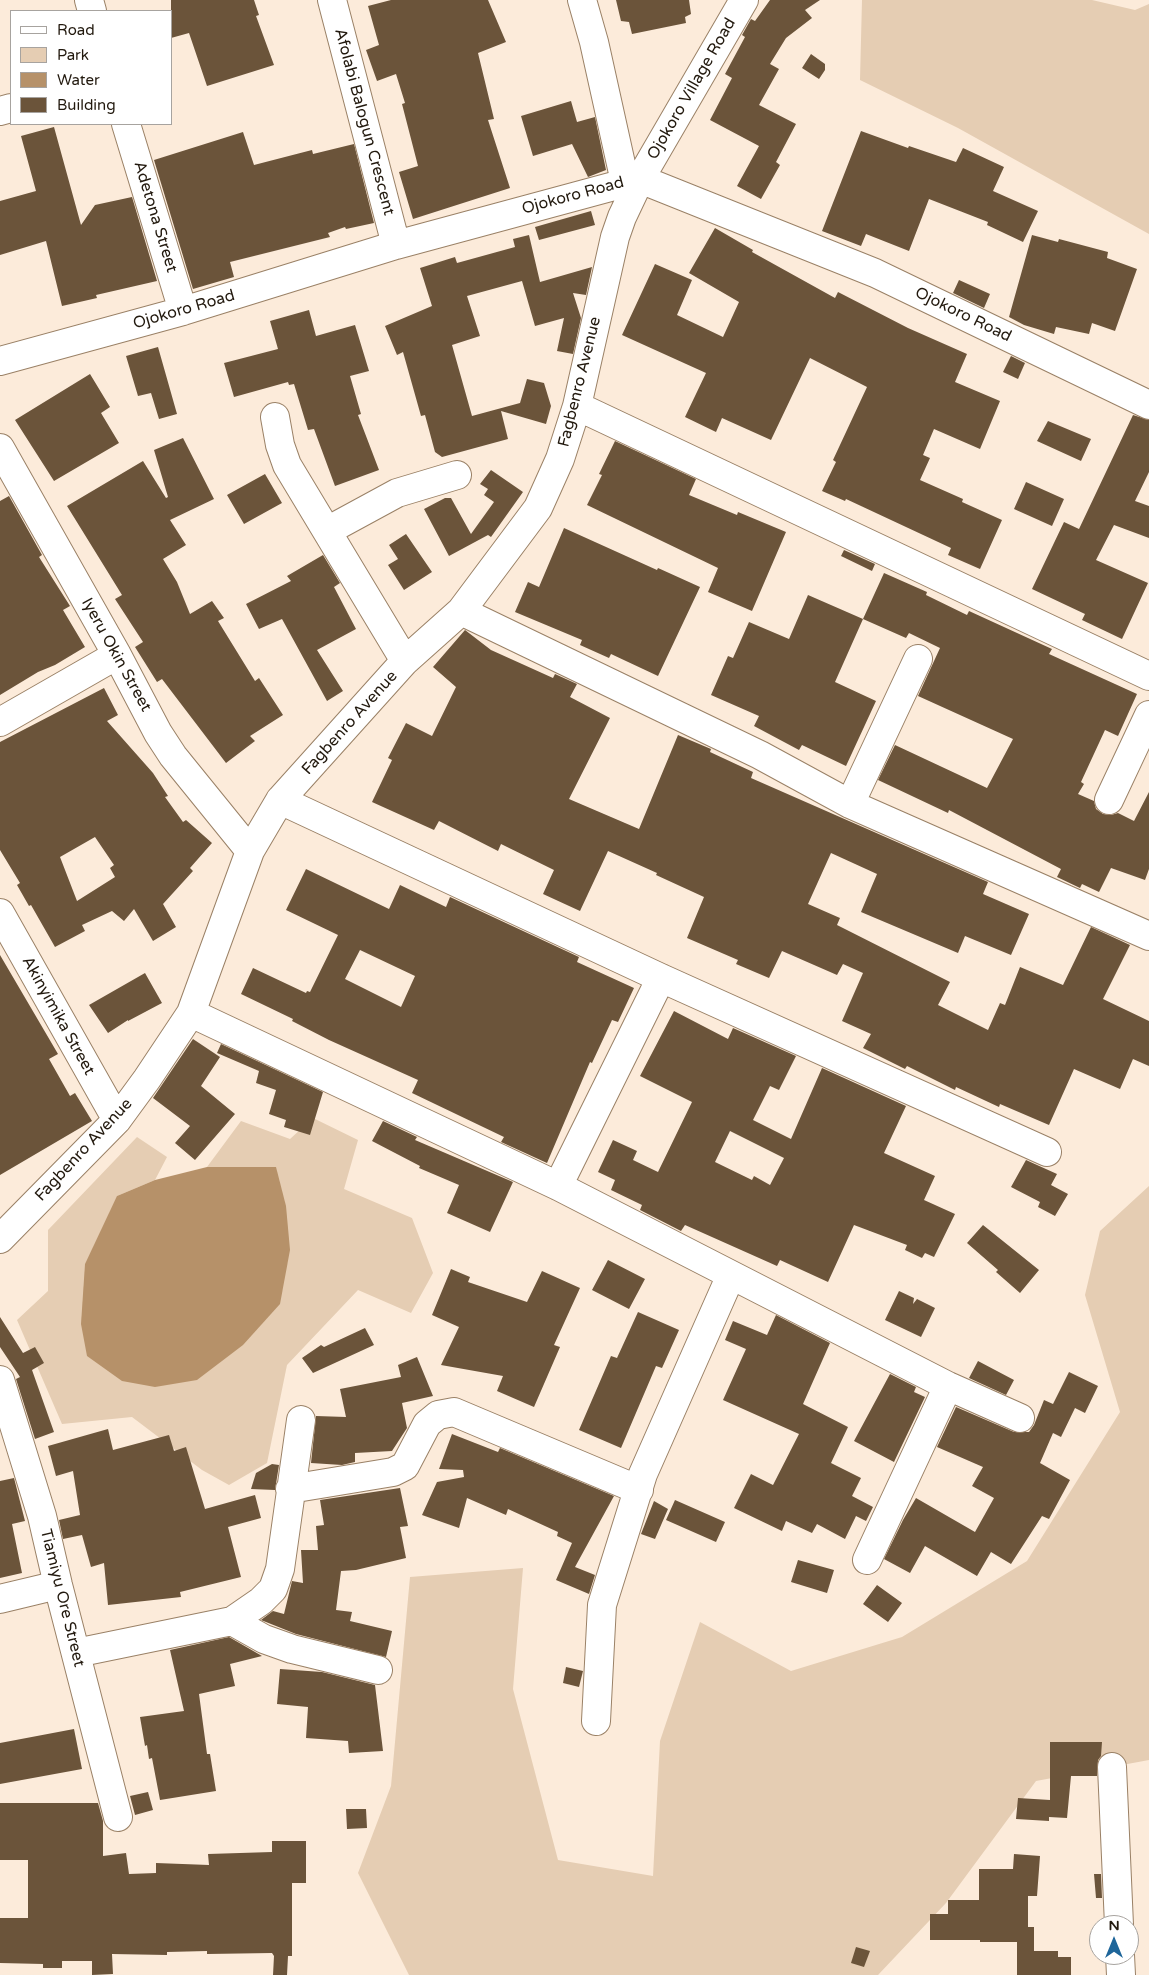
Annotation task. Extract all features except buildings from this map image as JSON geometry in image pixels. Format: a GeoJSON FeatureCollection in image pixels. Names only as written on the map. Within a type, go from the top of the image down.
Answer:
{"type":"FeatureCollection","features":[{"type":"Feature","properties":{"kind":"street","name":"Afolabi Balogun Crescent"},"geometry":{"type":"LineString","coordinates":[[332,0],[396,245]]}},
{"type":"Feature","properties":{"kind":"street"},"geometry":{"type":"LineString","coordinates":[[582,0],[633,180]]}},
{"type":"Feature","properties":{"kind":"street","name":"Ojokoro Village Road"},"geometry":{"type":"LineString","coordinates":[[633,180],[744,0]]}},
{"type":"Feature","properties":{"kind":"street","name":"Adetona Street"},"geometry":{"type":"LineString","coordinates":[[126,125],[183,311]]}},
{"type":"Feature","properties":{"kind":"street","name":"Ojokoro Road"},"geometry":{"type":"LineString","coordinates":[[0,362],[183,311],[396,245],[633,180],[875,273],[1149,405]]}},
{"type":"Feature","properties":{"kind":"street","name":"Fagbenro Avenue"},"geometry":{"type":"LineString","coordinates":[[0,1239],[117,1120],[147,1080],[191,1012],[250,851],[280,800],[405,661],[462,611],[538,508],[560,459],[577,406],[615,237],[633,180]]}},
{"type":"Feature","properties":{"kind":"street"},"geometry":{"type":"LineString","coordinates":[[577,406],[1149,676]]}},
{"type":"Feature","properties":{"kind":"street"},"geometry":{"type":"LineString","coordinates":[[275,417],[280,445],[287,465],[405,661]]}},
{"type":"Feature","properties":{"kind":"street","name":"Iyeru Okin Street"},"geometry":{"type":"LineString","coordinates":[[0,448],[117,655],[158,733],[173,756],[250,851]]}},
{"type":"Feature","properties":{"kind":"street"},"geometry":{"type":"LineString","coordinates":[[327,531],[397,493],[457,475]]}},
{"type":"Feature","properties":{"kind":"street"},"geometry":{"type":"LineString","coordinates":[[462,611],[760,755],[850,804],[1149,936]]}},
{"type":"Feature","properties":{"kind":"street"},"geometry":{"type":"LineString","coordinates":[[0,722],[117,655]]}},
{"type":"Feature","properties":{"kind":"street"},"geometry":{"type":"LineString","coordinates":[[850,804],[918,659]]}},
{"type":"Feature","properties":{"kind":"street"},"geometry":{"type":"LineString","coordinates":[[1109,800],[1149,715]]}},
{"type":"Feature","properties":{"kind":"street"},"geometry":{"type":"LineString","coordinates":[[280,800],[661,978],[1047,1152]]}},
{"type":"Feature","properties":{"kind":"street","name":"Akinyimika Street"},"geometry":{"type":"LineString","coordinates":[[0,913],[117,1120]]}},
{"type":"Feature","properties":{"kind":"street"},"geometry":{"type":"LineString","coordinates":[[558,1186],[661,978]]}},
{"type":"Feature","properties":{"kind":"street"},"geometry":{"type":"LineString","coordinates":[[191,1012],[558,1186],[948,1386],[1020,1418]]}},
{"type":"Feature","properties":{"kind":"street"},"geometry":{"type":"LineString","coordinates":[[596,1721],[602,1605],[643,1474],[731,1275]]}},
{"type":"Feature","properties":{"kind":"street","name":"Tiamiyu Ore Street"},"geometry":{"type":"LineString","coordinates":[[0,1380],[42,1516],[58,1586],[118,1817]]}},
{"type":"Feature","properties":{"kind":"street"},"geometry":{"type":"LineString","coordinates":[[867,1560],[948,1386]]}},
{"type":"Feature","properties":{"kind":"street"},"geometry":{"type":"LineString","coordinates":[[290,1489],[393,1472],[405,1466],[427,1424],[438,1415],[454,1412],[639,1490]]}},
{"type":"Feature","properties":{"kind":"street"},"geometry":{"type":"LineString","coordinates":[[76,1653],[232,1621],[261,1602],[273,1589],[280,1569],[300,1420]]}},
{"type":"Feature","properties":{"kind":"street"},"geometry":{"type":"LineString","coordinates":[[0,1599],[58,1586]]}},
{"type":"Feature","properties":{"kind":"street"},"geometry":{"type":"LineString","coordinates":[[232,1621],[264,1639],[292,1649],[378,1670]]}},
{"type":"Feature","properties":{"kind":"street"},"geometry":{"type":"LineString","coordinates":[[1112,1767],[1119,1915]]}},
{"type":"Feature","properties":{"kind":"green space"},"geometry":{"type":"Polygon","coordinates":[[[862,0],[1092,0],[1135,10],[1149,4],[1149,234],[958,128],[860,80],[862,0]]]}},
{"type":"Feature","properties":{"kind":"green space"},"geometry":{"type":"Polygon","coordinates":[[[313,1118],[358,1140],[344,1189],[412,1218],[433,1273],[411,1313],[358,1290],[287,1365],[267,1463],[229,1485],[202,1470],[132,1417],[62,1424],[17,1320],[48,1291],[48,1230],[137,1137],[167,1157],[155,1180],[117,1196],[276,1167],[207,1167],[241,1121],[290,1139],[313,1118]]]}},
{"type":"Feature","properties":{"kind":"green space"},"geometry":{"type":"Polygon","coordinates":[[[1149,1186],[1149,1760],[1036,1781],[946,1903],[878,1975],[409,1975],[358,1873],[391,1786],[410,1577],[523,1568],[513,1689],[558,1860],[653,1876],[660,1741],[700,1622],[791,1671],[902,1637],[1027,1561],[1120,1412],[1085,1295],[1100,1231],[1149,1186]]]}},
{"type":"Feature","properties":{"kind":"water"},"geometry":{"type":"Polygon","coordinates":[[[207,1167],[276,1167],[286,1206],[290,1250],[280,1304],[243,1345],[197,1380],[155,1387],[122,1381],[87,1356],[81,1324],[85,1264],[117,1196],[155,1180],[207,1167]]]}}]}
